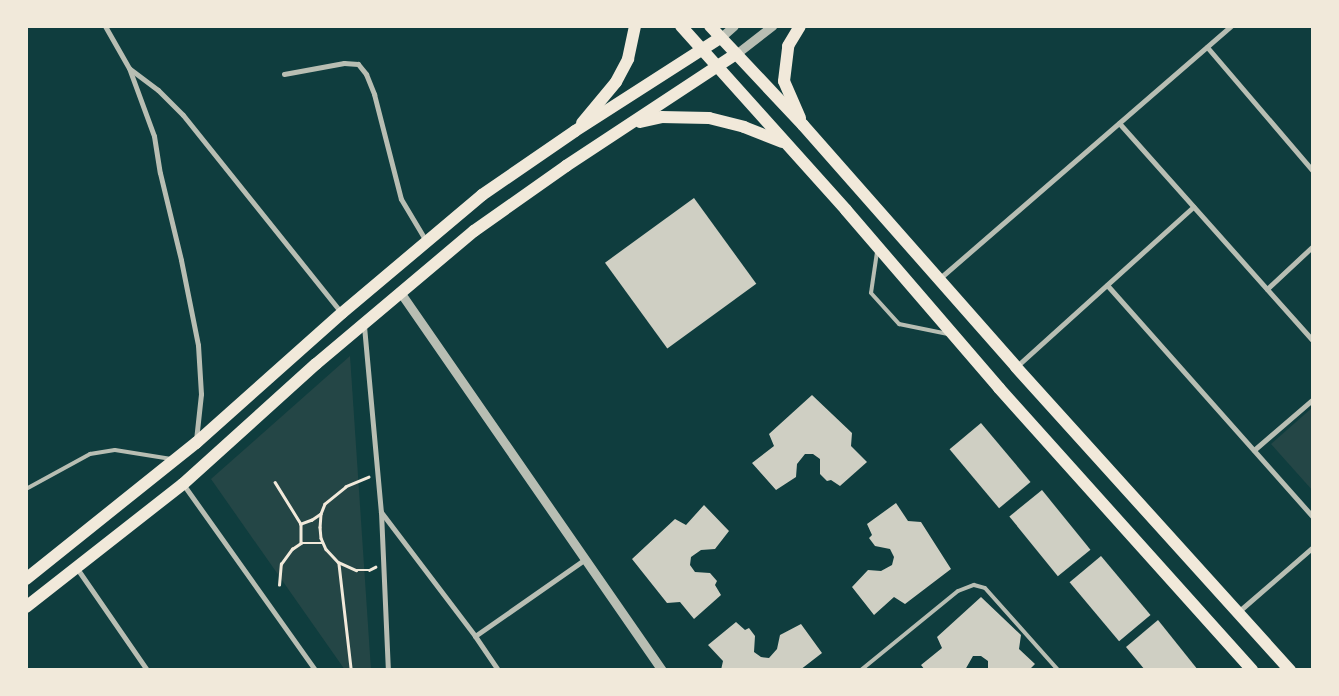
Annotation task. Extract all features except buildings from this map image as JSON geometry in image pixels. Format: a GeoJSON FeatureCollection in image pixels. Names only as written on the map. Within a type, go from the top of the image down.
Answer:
{"type":"FeatureCollection","features":[{"type":"Feature","properties":{"kind":"main road"},"geometry":{"type":"LineString","coordinates":[[576,131],[616,82],[628,59],[635,26]]}},
{"type":"Feature","properties":{"kind":"main road"},"geometry":{"type":"LineString","coordinates":[[681,26],[1252,670]]}},
{"type":"Feature","properties":{"kind":"main road"},"geometry":{"type":"LineString","coordinates":[[710,26],[803,125],[1016,367],[1290,670]]}},
{"type":"Feature","properties":{"kind":"main road"},"geometry":{"type":"LineString","coordinates":[[800,26],[788,46],[784,81],[803,125]]}},
{"type":"Feature","properties":{"kind":"main road"},"geometry":{"type":"LineString","coordinates":[[26,579],[196,443],[342,313],[482,195],[576,131],[720,38]]}},
{"type":"Feature","properties":{"kind":"main road"},"geometry":{"type":"LineString","coordinates":[[26,606],[183,484],[364,323],[474,231],[566,166],[736,54]]}},
{"type":"Feature","properties":{"kind":"main road"},"geometry":{"type":"LineString","coordinates":[[628,126],[661,116],[709,118],[744,127],[786,143]]}},
{"type":"Feature","properties":{"kind":"street"},"geometry":{"type":"LineString","coordinates":[[105,26],[129,68],[154,136],[198,345],[201,394],[196,443]]}},
{"type":"Feature","properties":{"kind":"street"},"geometry":{"type":"LineString","coordinates":[[720,38],[734,26]]}},
{"type":"Feature","properties":{"kind":"street"},"geometry":{"type":"LineString","coordinates":[[736,54],[772,26]]}},
{"type":"Feature","properties":{"kind":"street"},"geometry":{"type":"LineString","coordinates":[[939,280],[1230,26]]}},
{"type":"Feature","properties":{"kind":"street"},"geometry":{"type":"LineString","coordinates":[[1206,47],[1313,170]]}},
{"type":"Feature","properties":{"kind":"street"},"geometry":{"type":"LineString","coordinates":[[284,74],[344,62],[358,64],[366,74],[374,94],[401,199],[426,241]]}},
{"type":"Feature","properties":{"kind":"street"},"geometry":{"type":"LineString","coordinates":[[129,68],[158,90],[183,115],[342,313]]}},
{"type":"Feature","properties":{"kind":"street"},"geometry":{"type":"LineString","coordinates":[[1119,124],[1313,341]]}},
{"type":"Feature","properties":{"kind":"street"},"geometry":{"type":"LineString","coordinates":[[1016,367],[1193,207]]}},
{"type":"Feature","properties":{"kind":"street"},"geometry":{"type":"LineString","coordinates":[[1266,289],[1313,246]]}},
{"type":"Feature","properties":{"kind":"street"},"geometry":{"type":"LineString","coordinates":[[1108,285],[1313,517]]}},
{"type":"Feature","properties":{"kind":"street"},"geometry":{"type":"LineString","coordinates":[[400,292],[662,670]]}},
{"type":"Feature","properties":{"kind":"street"},"geometry":{"type":"LineString","coordinates":[[364,323],[381,512],[388,670]]}},
{"type":"Feature","properties":{"kind":"street"},"geometry":{"type":"LineString","coordinates":[[1254,450],[1313,399]]}},
{"type":"Feature","properties":{"kind":"street"},"geometry":{"type":"LineString","coordinates":[[183,484],[315,670]]}},
{"type":"Feature","properties":{"kind":"street"},"geometry":{"type":"LineString","coordinates":[[381,512],[475,636],[498,670]]}},
{"type":"Feature","properties":{"kind":"street"},"geometry":{"type":"LineString","coordinates":[[1238,612],[1313,547]]}},
{"type":"Feature","properties":{"kind":"street"},"geometry":{"type":"LineString","coordinates":[[475,636],[584,560]]}},
{"type":"Feature","properties":{"kind":"street"},"geometry":{"type":"LineString","coordinates":[[76,567],[147,670]]}},
{"type":"Feature","properties":{"kind":"lane"},"geometry":{"type":"LineString","coordinates":[[878,247],[871,293],[899,324],[953,335]]}},
{"type":"Feature","properties":{"kind":"lane"},"geometry":{"type":"LineString","coordinates":[[26,489],[90,454],[115,450],[174,460]]}},
{"type":"Feature","properties":{"kind":"lane"},"geometry":{"type":"LineString","coordinates":[[861,670],[958,591],[974,585],[985,588],[1058,670]]}},
{"type":"Feature","properties":{"kind":"path"},"geometry":{"type":"LineString","coordinates":[[377,474],[354,483],[325,504],[321,514],[320,527],[323,543],[338,562],[356,570],[369,570],[383,564]]}},
{"type":"Feature","properties":{"kind":"path"},"geometry":{"type":"LineString","coordinates":[[275,482],[301,524],[301,543]]}},
{"type":"Feature","properties":{"kind":"path"},"geometry":{"type":"LineString","coordinates":[[301,524],[321,514]]}},
{"type":"Feature","properties":{"kind":"path"},"geometry":{"type":"LineString","coordinates":[[279,586],[281,564],[292,549],[301,543],[323,543]]}},
{"type":"Feature","properties":{"kind":"path"},"geometry":{"type":"LineString","coordinates":[[338,562],[351,668]]}},
{"type":"Feature","properties":{"kind":"shaded area"},"geometry":{"type":"Polygon","coordinates":[[[350,356],[371,670],[345,670],[211,479],[350,356]]]}},
{"type":"Feature","properties":{"kind":"shaded area"},"geometry":{"type":"Polygon","coordinates":[[[1313,407],[1313,491],[1271,444],[1313,407]]]}}]}
